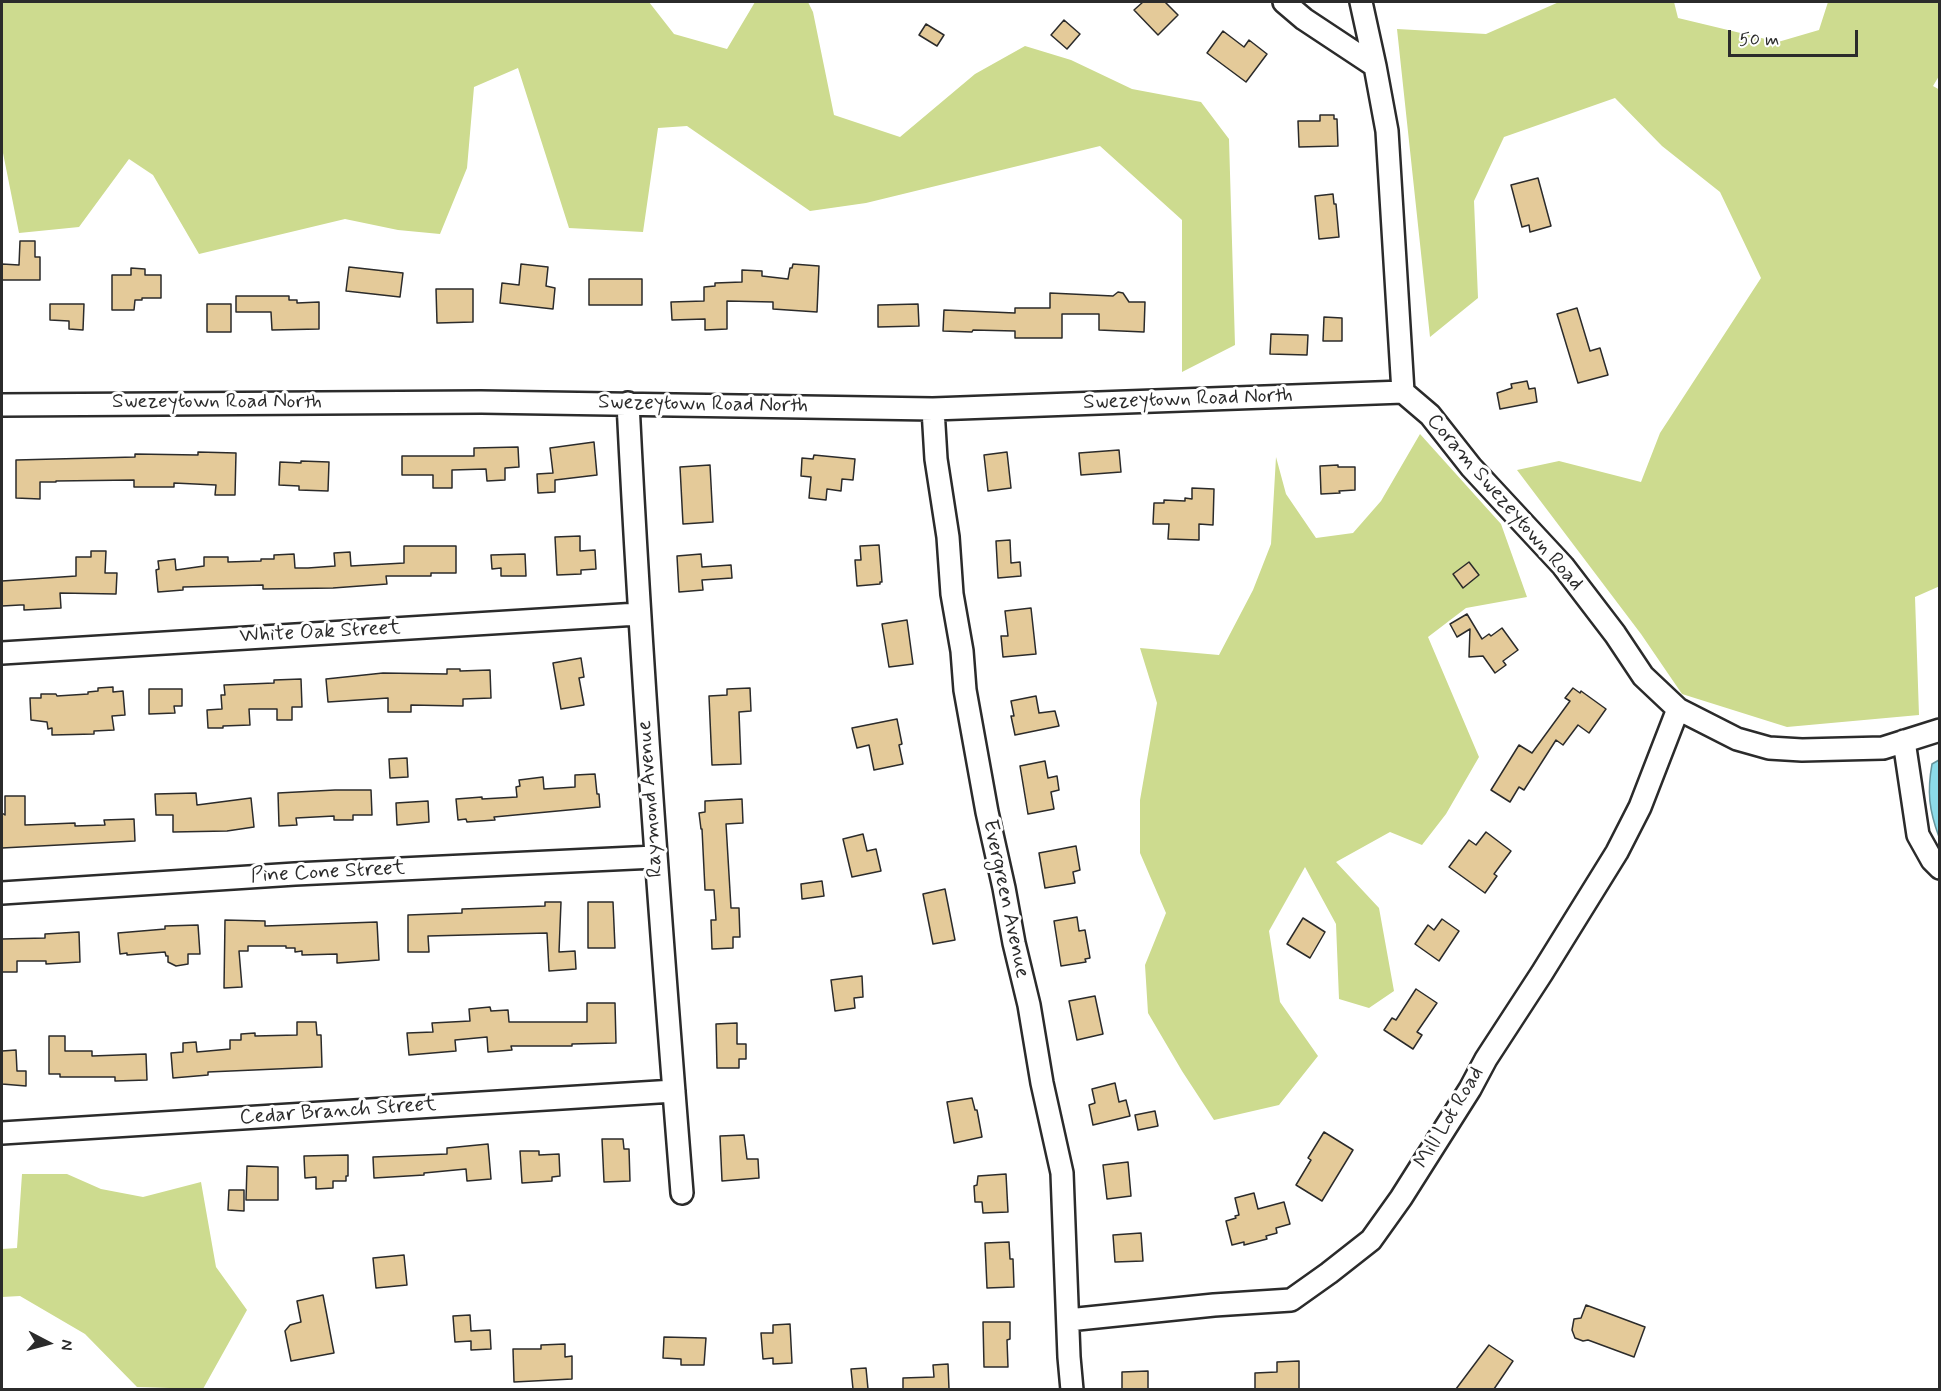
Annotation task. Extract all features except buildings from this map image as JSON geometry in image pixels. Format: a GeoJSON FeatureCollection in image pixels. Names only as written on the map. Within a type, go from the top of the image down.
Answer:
{"type":"FeatureCollection","features":[{"type":"Feature","properties":{"kind":"street"},"geometry":{"type":"LineString","coordinates":[[1284,2],[1304,19],[1375,66]]}},
{"type":"Feature","properties":{"kind":"street"},"geometry":{"type":"LineString","coordinates":[[1360,2],[1387,131],[1403,392]]}},
{"type":"Feature","properties":{"kind":"street","name":"Swezeytown Road North"},"geometry":{"type":"LineString","coordinates":[[2,405],[481,402],[933,409],[1403,392]]}},
{"type":"Feature","properties":{"kind":"street","name":"Coram Swezeytown Road"},"geometry":{"type":"LineString","coordinates":[[1403,392],[1430,416],[1471,467],[1563,566],[1643,675],[1678,709],[1722,733],[1769,748],[1802,750],[1883,748],[1940,730]]}},
{"type":"Feature","properties":{"kind":"street","name":"Raymond Avenue"},"geometry":{"type":"LineString","coordinates":[[628,404],[638,614],[682,1193]]}},
{"type":"Feature","properties":{"kind":"street","name":"Evergreen Avenue"},"geometry":{"type":"LineString","coordinates":[[933,409],[936,459],[948,537],[952,594],[962,651],[965,690],[987,812],[1029,1005],[1042,1083],[1062,1173],[1072,1389]]}},
{"type":"Feature","properties":{"kind":"street","name":"White Oak Street"},"geometry":{"type":"LineString","coordinates":[[2,652],[638,614]]}},
{"type":"Feature","properties":{"kind":"street","name":"Mill Lot Road"},"geometry":{"type":"LineString","coordinates":[[1068,1320],[1214,1305],[1291,1300],[1371,1240],[1445,1129],[1486,1059],[1542,974],[1617,852],[1640,807],[1678,709]]}},
{"type":"Feature","properties":{"kind":"street"},"geometry":{"type":"LineString","coordinates":[[1904,741],[1918,835],[1932,860],[1940,868]]}},
{"type":"Feature","properties":{"kind":"street","name":"Pine Cone Street"},"geometry":{"type":"LineString","coordinates":[[2,893],[295,874],[655,857]]}},
{"type":"Feature","properties":{"kind":"street","name":"Cedar Branch Street"},"geometry":{"type":"LineString","coordinates":[[2,1133],[674,1091]]}},
{"type":"Feature","properties":{"kind":"green space"},"geometry":{"type":"Polygon","coordinates":[[[2,2],[649,2],[674,34],[727,49],[755,2],[808,2],[813,12],[834,115],[900,137],[975,74],[1025,46],[1071,60],[1132,89],[1201,102],[1229,139],[1235,345],[1182,372],[1182,220],[1100,146],[866,203],[810,211],[687,126],[658,128],[643,232],[569,228],[518,68],[474,87],[467,168],[440,234],[398,230],[345,219],[199,254],[153,175],[129,159],[79,227],[19,233],[2,148],[2,2]]]}},
{"type":"Feature","properties":{"kind":"green space"},"geometry":{"type":"Polygon","coordinates":[[[1559,2],[1674,2],[1678,18],[1778,42],[1819,30],[1828,2],[1939,2],[1939,76],[1933,86],[1940,90],[1940,586],[1915,597],[1919,715],[1787,727],[1682,694],[1641,634],[1517,470],[1559,461],[1641,482],[1660,433],[1761,278],[1720,192],[1662,146],[1615,98],[1504,137],[1474,201],[1478,298],[1430,337],[1397,29],[1486,34],[1559,2]]]}},
{"type":"Feature","properties":{"kind":"green space"},"geometry":{"type":"Polygon","coordinates":[[[1420,434],[1501,524],[1527,597],[1466,608],[1428,637],[1479,757],[1446,814],[1422,845],[1390,832],[1336,862],[1379,908],[1394,991],[1369,1008],[1339,999],[1336,924],[1305,867],[1269,931],[1280,1002],[1318,1056],[1279,1105],[1214,1120],[1148,1013],[1145,965],[1166,913],[1140,853],[1140,800],[1157,703],[1140,648],[1219,655],[1253,590],[1271,544],[1276,457],[1286,494],[1316,538],[1353,533],[1381,501],[1420,434]]]}},
{"type":"Feature","properties":{"kind":"green space"},"geometry":{"type":"Polygon","coordinates":[[[22,1174],[67,1174],[101,1189],[143,1197],[201,1182],[216,1267],[247,1310],[203,1389],[137,1387],[85,1334],[20,1296],[2,1297],[2,1249],[17,1248],[22,1174]]]}},
{"type":"Feature","properties":{"kind":"water"},"geometry":{"type":"Polygon","coordinates":[[[1939,760],[1939,837],[1929,792],[1932,764],[1939,760]]]}}]}
